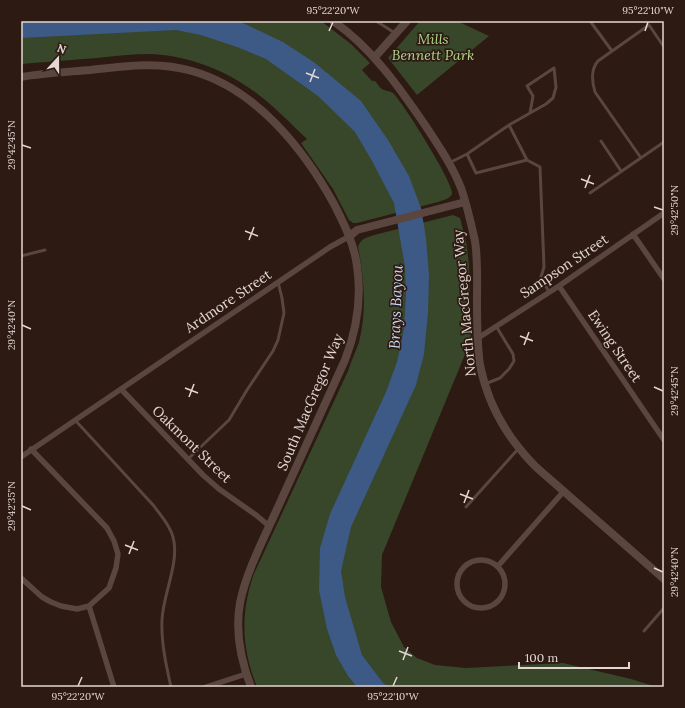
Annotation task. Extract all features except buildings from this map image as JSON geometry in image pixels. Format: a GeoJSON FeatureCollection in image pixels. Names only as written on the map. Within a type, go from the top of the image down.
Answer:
{"type":"FeatureCollection","features":[{"type":"Feature","properties":{"kind":"main road","name":"North MacGregor Way"},"geometry":{"type":"LineString","coordinates":[[333,21],[360,43],[400,88],[449,163],[460,187],[475,242],[480,364],[492,405],[500,420],[518,449],[536,467],[664,579]]}},
{"type":"Feature","properties":{"kind":"main road"},"geometry":{"type":"LineString","coordinates":[[374,58],[407,21]]}},
{"type":"Feature","properties":{"kind":"main road","name":"South MacGregor Way"},"geometry":{"type":"LineString","coordinates":[[21,77],[138,65],[169,66],[193,71],[225,84],[253,103],[274,121],[297,147],[327,192],[350,236],[357,265],[359,290],[358,314],[351,345],[342,368],[269,526],[245,585],[240,604],[239,632],[241,654],[251,687]]}},
{"type":"Feature","properties":{"kind":"main road","name":"Ardmore Street"},"geometry":{"type":"LineString","coordinates":[[350,236],[357,230],[440,210],[465,202]]}},
{"type":"Feature","properties":{"kind":"street","name":"Sampson Street"},"geometry":{"type":"LineString","coordinates":[[478,338],[559,286],[664,213]]}},
{"type":"Feature","properties":{"kind":"street"},"geometry":{"type":"LineString","coordinates":[[633,234],[664,279]]}},
{"type":"Feature","properties":{"kind":"street","name":"Ardmore Street"},"geometry":{"type":"LineString","coordinates":[[21,457],[330,247],[350,236]]}},
{"type":"Feature","properties":{"kind":"street","name":"Ewing Street"},"geometry":{"type":"LineString","coordinates":[[559,286],[664,440]]}},
{"type":"Feature","properties":{"kind":"street","name":"Oakmont Street"},"geometry":{"type":"LineString","coordinates":[[121,389],[203,475],[219,489],[269,526]]}},
{"type":"Feature","properties":{"kind":"street"},"geometry":{"type":"LineString","coordinates":[[21,578],[42,597],[51,602],[60,606],[77,609],[89,606],[109,588],[116,568],[118,554],[114,541],[107,528],[31,450]]}},
{"type":"Feature","properties":{"kind":"street"},"geometry":{"type":"LineString","coordinates":[[498,566],[564,491]]}},
{"type":"Feature","properties":{"kind":"street"},"geometry":{"type":"LineString","coordinates":[[476,560],[484,560],[498,566],[505,579],[506,587],[500,600],[487,608],[479,608],[465,602],[460,596],[457,582],[459,574],[463,568],[476,560]]}},
{"type":"Feature","properties":{"kind":"street"},"geometry":{"type":"LineString","coordinates":[[89,606],[114,687]]}},
{"type":"Feature","properties":{"kind":"street"},"geometry":{"type":"LineString","coordinates":[[206,687],[246,674]]}},
{"type":"Feature","properties":{"kind":"lane"},"geometry":{"type":"LineString","coordinates":[[376,21],[396,34]]}},
{"type":"Feature","properties":{"kind":"lane"},"geometry":{"type":"LineString","coordinates":[[590,21],[612,52]]}},
{"type":"Feature","properties":{"kind":"lane"},"geometry":{"type":"LineString","coordinates":[[641,158],[594,88],[594,67],[598,61],[649,25],[664,47]]}},
{"type":"Feature","properties":{"kind":"lane"},"geometry":{"type":"LineString","coordinates":[[449,163],[466,154],[509,125],[546,104],[553,98],[556,87],[554,68],[527,86],[533,96],[530,113]]}},
{"type":"Feature","properties":{"kind":"lane"},"geometry":{"type":"LineString","coordinates":[[509,125],[527,160],[540,167],[544,267],[541,277],[549,292]]}},
{"type":"Feature","properties":{"kind":"lane"},"geometry":{"type":"LineString","coordinates":[[601,142],[621,172]]}},
{"type":"Feature","properties":{"kind":"lane"},"geometry":{"type":"LineString","coordinates":[[590,193],[664,142]]}},
{"type":"Feature","properties":{"kind":"lane"},"geometry":{"type":"LineString","coordinates":[[466,154],[476,173],[527,160]]}},
{"type":"Feature","properties":{"kind":"lane"},"geometry":{"type":"LineString","coordinates":[[21,256],[45,250]]}},
{"type":"Feature","properties":{"kind":"lane"},"geometry":{"type":"LineString","coordinates":[[188,459],[229,420],[273,351],[278,340],[284,313],[278,282]]}},
{"type":"Feature","properties":{"kind":"lane"},"geometry":{"type":"LineString","coordinates":[[485,384],[500,378],[510,370],[514,361],[513,354],[496,326]]}},
{"type":"Feature","properties":{"kind":"lane"},"geometry":{"type":"LineString","coordinates":[[75,420],[164,518],[173,538],[175,553],[163,607],[162,621],[165,658],[171,687]]}},
{"type":"Feature","properties":{"kind":"lane"},"geometry":{"type":"LineString","coordinates":[[466,507],[518,449]]}},
{"type":"Feature","properties":{"kind":"lane"},"geometry":{"type":"LineString","coordinates":[[644,631],[664,608]]}},
{"type":"Feature","properties":{"kind":"green space"},"geometry":{"type":"Polygon","coordinates":[[[21,21],[321,21],[351,44],[370,63],[362,70],[372,81],[375,81],[380,88],[393,93],[398,99],[437,160],[451,187],[452,194],[448,198],[438,202],[353,223],[349,220],[333,189],[301,143],[307,139],[269,103],[243,84],[219,71],[193,61],[165,55],[124,55],[21,64],[21,21]]]}},
{"type":"Feature","properties":{"kind":"green space","name":"Mills Bennett Park"},"geometry":{"type":"Polygon","coordinates":[[[420,21],[457,21],[489,36],[417,95],[388,58],[420,21]]]}},
{"type":"Feature","properties":{"kind":"green space"},"geometry":{"type":"Polygon","coordinates":[[[453,215],[460,218],[466,241],[469,264],[471,340],[382,555],[381,587],[391,622],[404,647],[417,658],[435,665],[466,668],[563,663],[631,679],[657,687],[257,687],[248,659],[244,632],[246,605],[249,591],[253,576],[348,371],[359,342],[362,330],[364,294],[358,247],[359,244],[364,239],[374,235],[453,215]]]}},
{"type":"Feature","properties":{"kind":"water"},"geometry":{"type":"Polygon","coordinates":[[[21,21],[237,21],[245,24],[283,42],[315,63],[361,101],[388,140],[409,176],[421,208],[426,238],[429,275],[428,313],[424,354],[416,385],[351,527],[341,571],[345,597],[362,655],[383,683],[389,687],[357,687],[348,676],[336,655],[327,629],[319,590],[320,548],[330,514],[386,392],[397,362],[404,329],[406,295],[405,267],[394,203],[372,161],[355,132],[318,96],[266,59],[237,47],[201,35],[176,30],[21,38],[21,21]]]}},
{"type":"Feature","properties":{"kind":"water label","name":"Brays Bayou"},"geometry":{"type":"Point","coordinates":[396,307]}}]}
